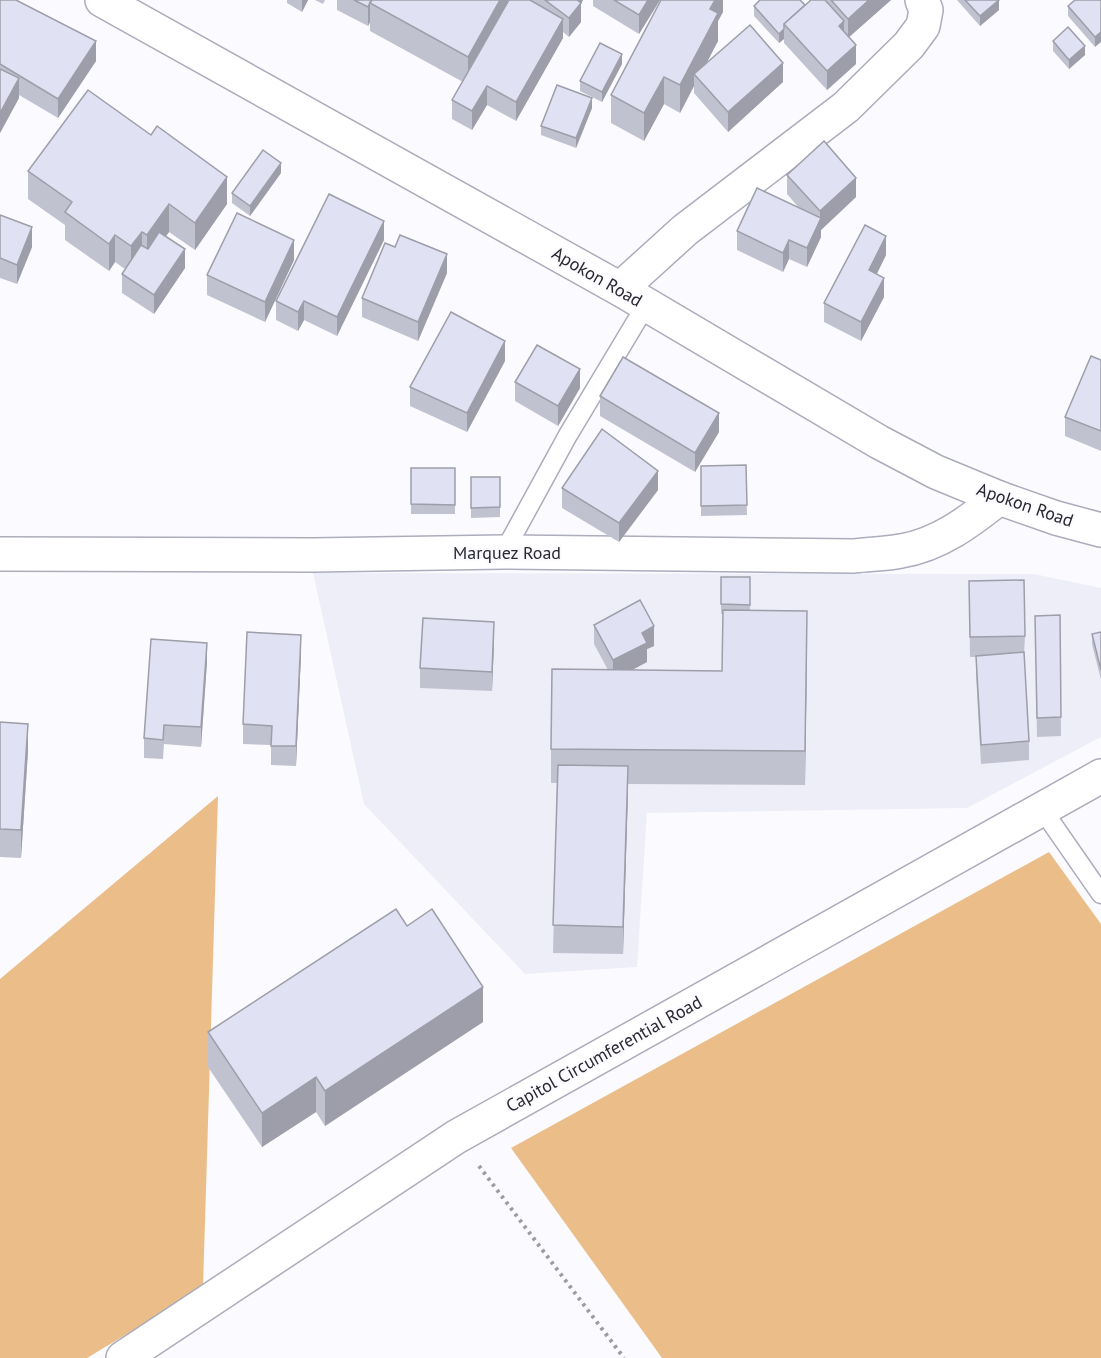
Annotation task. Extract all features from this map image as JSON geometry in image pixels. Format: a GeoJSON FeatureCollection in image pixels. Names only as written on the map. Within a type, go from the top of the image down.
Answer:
{"type":"FeatureCollection","features":[{"type":"Feature","properties":{"kind":"main road","name":"Apokon Road"},"geometry":{"type":"LineString","coordinates":[[102,0],[633,297],[879,442],[936,472],[999,498],[1056,518],[1101,530]]}},
{"type":"Feature","properties":{"kind":"main road"},"geometry":{"type":"LineString","coordinates":[[633,297],[685,230],[846,107],[909,45],[923,26],[926,10],[922,0]]}},
{"type":"Feature","properties":{"kind":"main road","name":"Marquez Road"},"geometry":{"type":"LineString","coordinates":[[0,554],[313,555],[504,552],[854,556],[903,551],[934,542],[966,524],[999,498]]}},
{"type":"Feature","properties":{"kind":"main road","name":"Capitol Circumferential Road"},"geometry":{"type":"LineString","coordinates":[[123,1358],[456,1137],[1101,776]]}},
{"type":"Feature","properties":{"kind":"lane"},"geometry":{"type":"LineString","coordinates":[[504,552],[568,435],[633,297]]}},
{"type":"Feature","properties":{"kind":"lane"},"geometry":{"type":"LineString","coordinates":[[1042,809],[1101,894]]}},
{"type":"Feature","properties":{"kind":"path"},"geometry":{"type":"LineString","coordinates":[[456,1137],[624,1358]]}},
{"type":"Feature","properties":{"kind":"shaded area"},"geometry":{"type":"Polygon","coordinates":[[[313,573],[1034,574],[1101,588],[1101,737],[967,808],[647,813],[637,967],[525,974],[364,804],[313,573]]]}},
{"type":"Feature","properties":{"kind":"shaded area"},"geometry":{"type":"Polygon","coordinates":[[[218,796],[203,1288],[87,1358],[0,1358],[0,979],[218,796]]]}},
{"type":"Feature","properties":{"kind":"shaded area"},"geometry":{"type":"Polygon","coordinates":[[[1049,852],[1101,924],[1101,1358],[662,1358],[511,1148],[1049,852]]]}},
{"type":"Feature","properties":{"kind":"building"},"geometry":{"type":"Polygon","coordinates":[[[0,0],[16,0],[96,41],[58,99],[0,64],[0,0]]]}},
{"type":"Feature","properties":{"kind":"building"},"geometry":{"type":"Polygon","coordinates":[[[354,0],[371,0],[368,7],[354,0]]]}},
{"type":"Feature","properties":{"kind":"building"},"geometry":{"type":"Polygon","coordinates":[[[372,0],[500,0],[468,57],[370,3],[372,0]]]}},
{"type":"Feature","properties":{"kind":"building"},"geometry":{"type":"Polygon","coordinates":[[[509,0],[530,0],[563,19],[516,102],[487,86],[472,111],[452,100],[509,0]]]}},
{"type":"Feature","properties":{"kind":"building"},"geometry":{"type":"Polygon","coordinates":[[[545,0],[577,0],[581,3],[569,18],[545,0]]]}},
{"type":"Feature","properties":{"kind":"building"},"geometry":{"type":"Polygon","coordinates":[[[614,0],[648,0],[639,15],[614,0]]]}},
{"type":"Feature","properties":{"kind":"building"},"geometry":{"type":"Polygon","coordinates":[[[661,0],[715,0],[710,9],[718,13],[680,85],[664,77],[644,113],[611,95],[661,0]]]}},
{"type":"Feature","properties":{"kind":"building"},"geometry":{"type":"Polygon","coordinates":[[[760,0],[800,0],[805,5],[784,24],[784,29],[779,34],[754,6],[760,0]]]}},
{"type":"Feature","properties":{"kind":"building"},"geometry":{"type":"Polygon","coordinates":[[[811,0],[825,0],[844,21],[839,26],[856,45],[827,71],[784,24],[811,0]]]}},
{"type":"Feature","properties":{"kind":"building"},"geometry":{"type":"Polygon","coordinates":[[[831,0],[869,0],[848,19],[831,0]]]}},
{"type":"Feature","properties":{"kind":"building"},"geometry":{"type":"Polygon","coordinates":[[[965,0],[999,0],[980,16],[965,0]]]}},
{"type":"Feature","properties":{"kind":"building"},"geometry":{"type":"Polygon","coordinates":[[[1075,0],[1101,0],[1101,32],[1095,37],[1068,6],[1075,0]]]}},
{"type":"Feature","properties":{"kind":"building"},"geometry":{"type":"Polygon","coordinates":[[[750,25],[783,63],[728,112],[694,74],[750,25]]]}},
{"type":"Feature","properties":{"kind":"building"},"geometry":{"type":"Polygon","coordinates":[[[1068,27],[1085,46],[1069,60],[1053,41],[1068,27]]]}},
{"type":"Feature","properties":{"kind":"building"},"geometry":{"type":"Polygon","coordinates":[[[600,43],[622,54],[602,92],[580,81],[600,43]]]}},
{"type":"Feature","properties":{"kind":"building"},"geometry":{"type":"Polygon","coordinates":[[[0,69],[19,78],[0,113],[0,69]]]}},
{"type":"Feature","properties":{"kind":"building"},"geometry":{"type":"Polygon","coordinates":[[[557,85],[592,98],[576,138],[541,126],[557,85]]]}},
{"type":"Feature","properties":{"kind":"building"},"geometry":{"type":"Polygon","coordinates":[[[88,90],[151,135],[157,126],[227,177],[195,223],[169,204],[147,235],[142,232],[131,246],[115,235],[109,244],[65,212],[72,202],[28,171],[88,90]]]}},
{"type":"Feature","properties":{"kind":"building"},"geometry":{"type":"Polygon","coordinates":[[[824,141],[856,178],[820,211],[787,175],[824,141]]]}},
{"type":"Feature","properties":{"kind":"building"},"geometry":{"type":"Polygon","coordinates":[[[263,150],[281,163],[250,206],[232,193],[263,150]]]}},
{"type":"Feature","properties":{"kind":"building"},"geometry":{"type":"Polygon","coordinates":[[[757,188],[821,218],[807,248],[789,240],[783,253],[737,231],[757,188]]]}},
{"type":"Feature","properties":{"kind":"building"},"geometry":{"type":"Polygon","coordinates":[[[329,194],[384,221],[337,317],[304,301],[298,312],[276,301],[329,194]]]}},
{"type":"Feature","properties":{"kind":"building"},"geometry":{"type":"Polygon","coordinates":[[[237,213],[294,240],[265,302],[207,275],[237,213]]]}},
{"type":"Feature","properties":{"kind":"building"},"geometry":{"type":"Polygon","coordinates":[[[0,215],[32,227],[17,265],[0,258],[0,215]]]}},
{"type":"Feature","properties":{"kind":"building"},"geometry":{"type":"Polygon","coordinates":[[[865,225],[886,236],[869,270],[884,278],[861,322],[824,303],[865,225]]]}},
{"type":"Feature","properties":{"kind":"building"},"geometry":{"type":"Polygon","coordinates":[[[159,232],[185,249],[154,295],[122,274],[141,245],[148,249],[159,232]]]}},
{"type":"Feature","properties":{"kind":"building"},"geometry":{"type":"Polygon","coordinates":[[[400,235],[447,254],[418,322],[362,298],[385,243],[395,247],[400,235]]]}},
{"type":"Feature","properties":{"kind":"building"},"geometry":{"type":"Polygon","coordinates":[[[451,312],[505,341],[467,413],[410,387],[451,312]]]}},
{"type":"Feature","properties":{"kind":"building"},"geometry":{"type":"Polygon","coordinates":[[[537,345],[580,369],[558,406],[515,382],[537,345]]]}},
{"type":"Feature","properties":{"kind":"building"},"geometry":{"type":"Polygon","coordinates":[[[1091,356],[1101,360],[1101,431],[1065,417],[1091,356]]]}},
{"type":"Feature","properties":{"kind":"building"},"geometry":{"type":"Polygon","coordinates":[[[623,357],[719,413],[695,453],[600,396],[623,357]]]}},
{"type":"Feature","properties":{"kind":"building"},"geometry":{"type":"Polygon","coordinates":[[[602,429],[658,471],[619,523],[562,488],[602,429]]]}},
{"type":"Feature","properties":{"kind":"building"},"geometry":{"type":"Polygon","coordinates":[[[746,465],[747,505],[701,506],[701,466],[746,465]]]}},
{"type":"Feature","properties":{"kind":"building"},"geometry":{"type":"Polygon","coordinates":[[[411,468],[455,468],[455,505],[411,504],[411,468]]]}},
{"type":"Feature","properties":{"kind":"building"},"geometry":{"type":"Polygon","coordinates":[[[471,477],[500,477],[500,507],[471,508],[471,477]]]}},
{"type":"Feature","properties":{"kind":"building"},"geometry":{"type":"Polygon","coordinates":[[[721,577],[750,577],[750,605],[721,604],[721,577]]]}},
{"type":"Feature","properties":{"kind":"building"},"geometry":{"type":"Polygon","coordinates":[[[1024,580],[1025,636],[970,637],[969,581],[1024,580]]]}},
{"type":"Feature","properties":{"kind":"building"},"geometry":{"type":"Polygon","coordinates":[[[640,600],[654,626],[642,633],[647,643],[613,660],[594,625],[640,600]]]}},
{"type":"Feature","properties":{"kind":"building"},"geometry":{"type":"Polygon","coordinates":[[[723,610],[807,611],[805,751],[551,749],[552,669],[722,671],[723,610]]]}},
{"type":"Feature","properties":{"kind":"building"},"geometry":{"type":"Polygon","coordinates":[[[1060,615],[1061,717],[1037,718],[1035,616],[1060,615]]]}},
{"type":"Feature","properties":{"kind":"building"},"geometry":{"type":"Polygon","coordinates":[[[423,618],[494,622],[492,672],[420,668],[423,618]]]}},
{"type":"Feature","properties":{"kind":"building"},"geometry":{"type":"Polygon","coordinates":[[[247,632],[301,635],[296,746],[271,746],[272,726],[243,724],[247,632]]]}},
{"type":"Feature","properties":{"kind":"building"},"geometry":{"type":"Polygon","coordinates":[[[1101,632],[1101,670],[1092,634],[1101,632]]]}},
{"type":"Feature","properties":{"kind":"building"},"geometry":{"type":"Polygon","coordinates":[[[151,639],[207,643],[201,727],[164,725],[163,740],[144,738],[151,639]]]}},
{"type":"Feature","properties":{"kind":"building"},"geometry":{"type":"Polygon","coordinates":[[[1024,652],[1029,741],[981,745],[976,656],[1024,652]]]}},
{"type":"Feature","properties":{"kind":"building"},"geometry":{"type":"Polygon","coordinates":[[[0,722],[28,724],[21,830],[0,829],[0,722]]]}},
{"type":"Feature","properties":{"kind":"building"},"geometry":{"type":"Polygon","coordinates":[[[558,765],[628,766],[623,927],[553,925],[558,765]]]}},
{"type":"Feature","properties":{"kind":"building"},"geometry":{"type":"Polygon","coordinates":[[[396,909],[407,926],[432,909],[483,987],[325,1091],[316,1077],[262,1113],[208,1032],[396,909]]]}}]}
